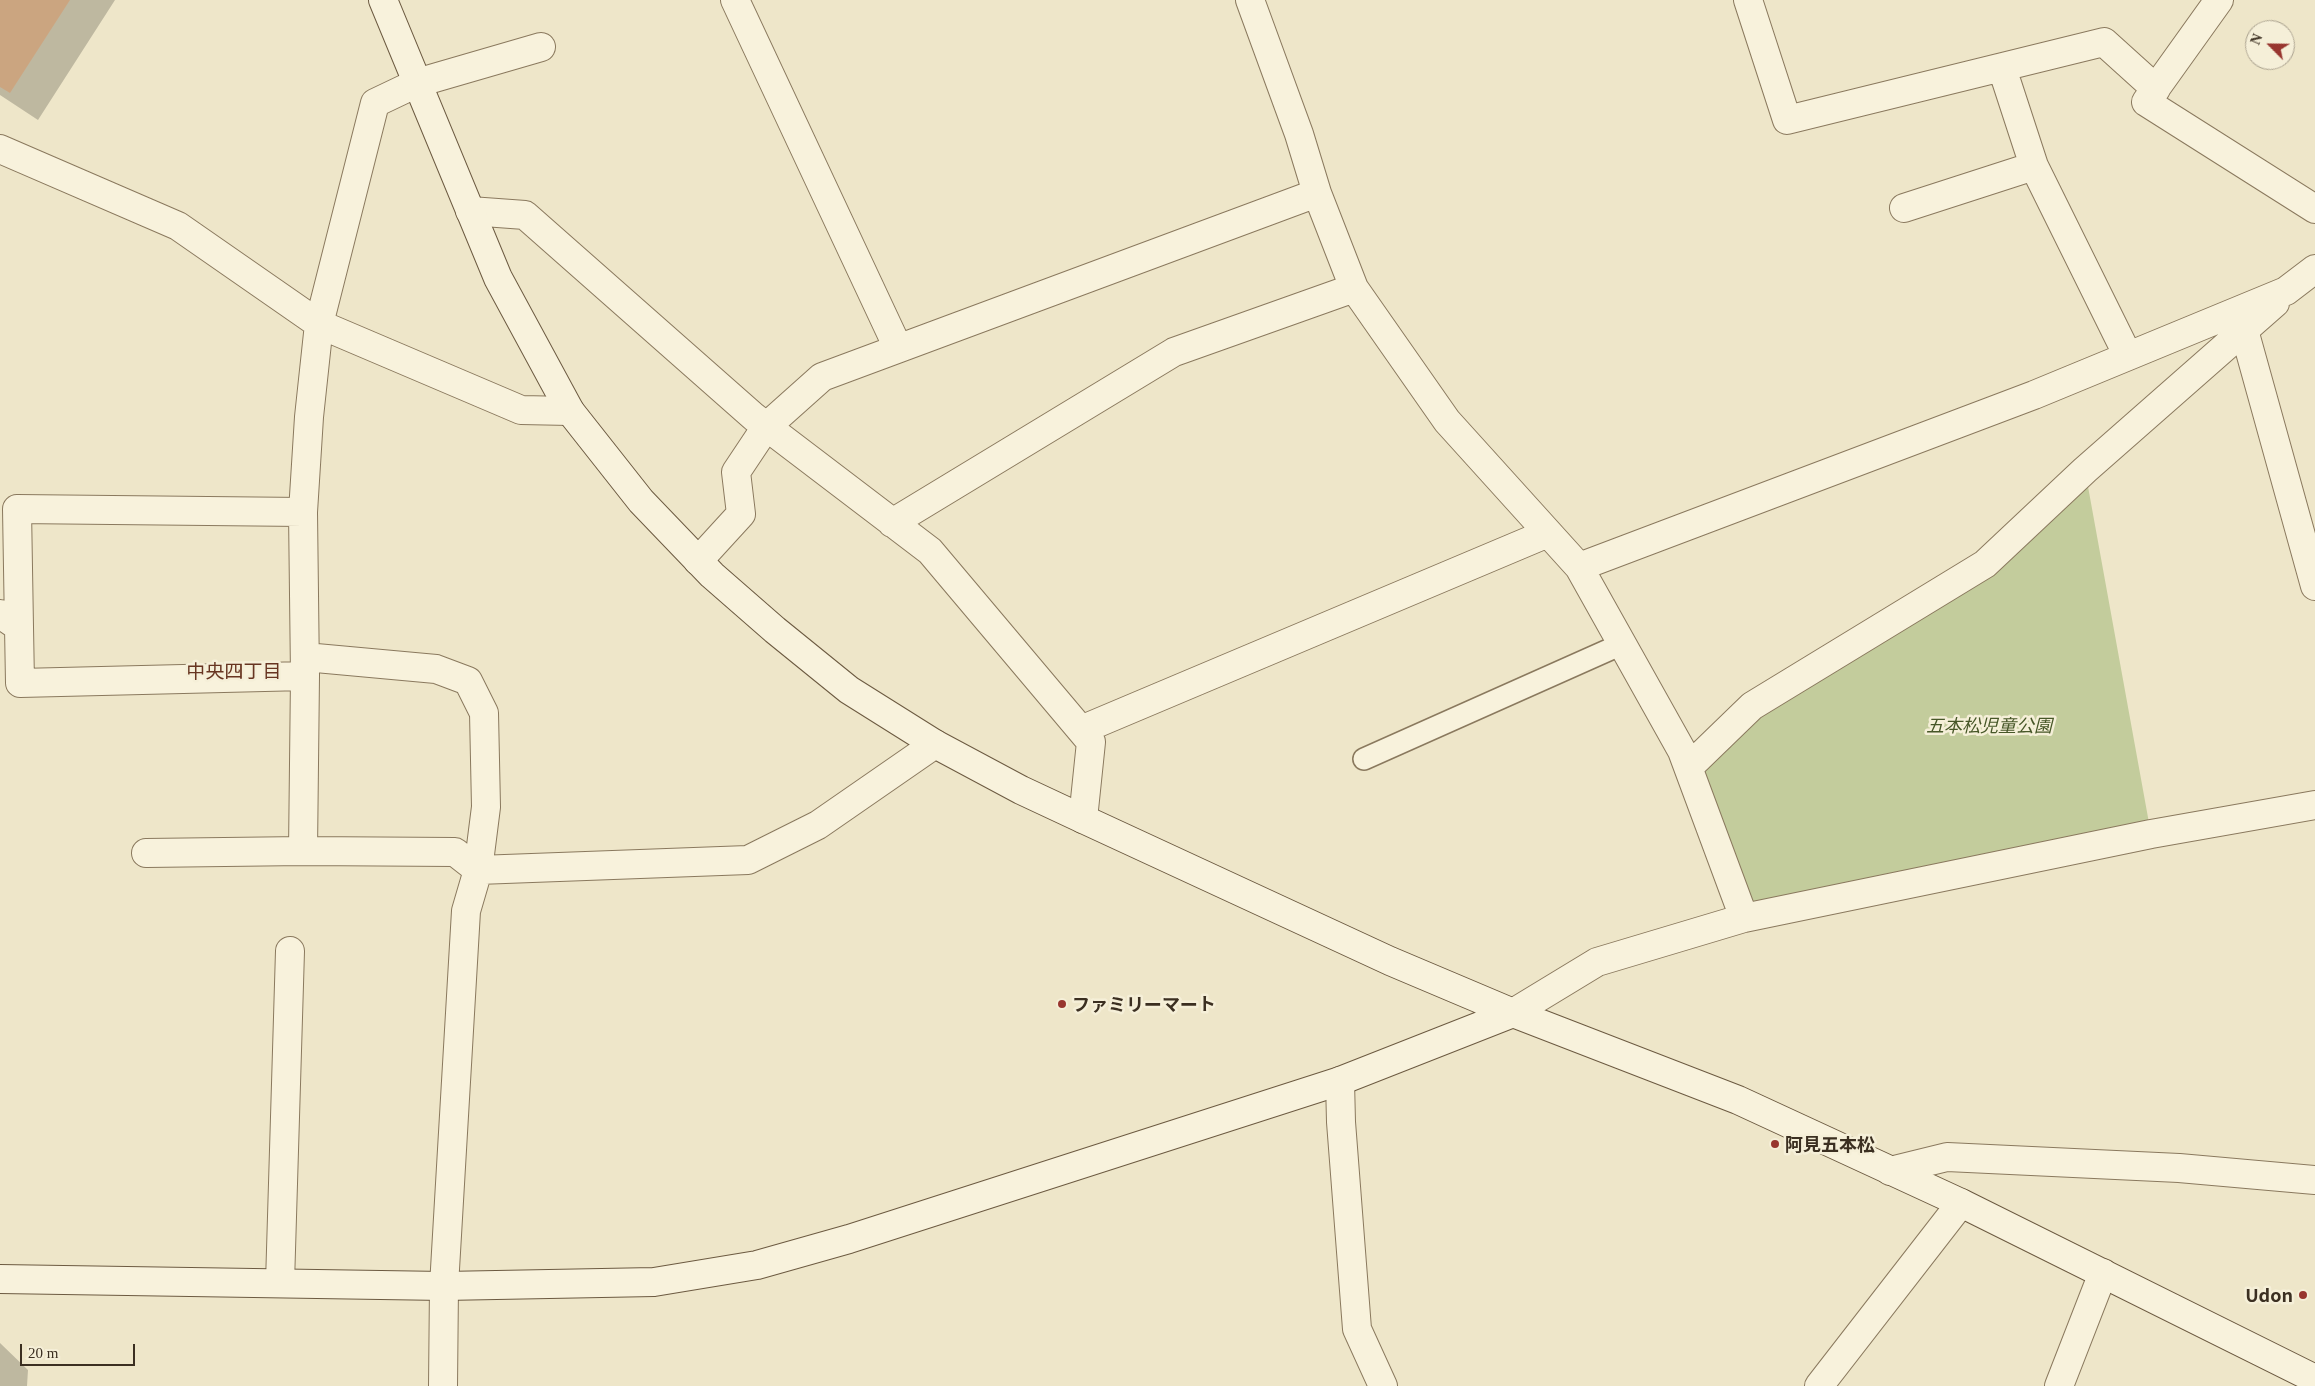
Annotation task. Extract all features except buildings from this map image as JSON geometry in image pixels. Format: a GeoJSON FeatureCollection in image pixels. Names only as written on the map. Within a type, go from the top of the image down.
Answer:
{"type":"FeatureCollection","features":[{"type":"Feature","properties":{"kind":"street"},"geometry":{"type":"LineString","coordinates":[[382,0],[498,278],[570,411],[641,501],[698,561],[775,630],[849,690],[935,744],[1021,790],[1390,961],[1513,1013],[1692,1081],[1890,1170],[1961,1203],[2315,1379]]}},
{"type":"Feature","properties":{"kind":"street"},"geometry":{"type":"LineString","coordinates":[[734,0],[898,348]]}},
{"type":"Feature","properties":{"kind":"street"},"geometry":{"type":"LineString","coordinates":[[1250,0],[1299,134],[1317,193],[1354,288],[1447,421],[1579,567],[1689,767],[1744,918]]}},
{"type":"Feature","properties":{"kind":"street"},"geometry":{"type":"LineString","coordinates":[[1748,0],[1788,120],[2104,42],[2156,89]]}},
{"type":"Feature","properties":{"kind":"street"},"geometry":{"type":"LineString","coordinates":[[2219,0],[2146,102],[2315,209]]}},
{"type":"Feature","properties":{"kind":"street"},"geometry":{"type":"LineString","coordinates":[[303,851],[305,667],[302,512],[309,417],[320,324],[375,103],[417,83],[541,47]]}},
{"type":"Feature","properties":{"kind":"street"},"geometry":{"type":"LineString","coordinates":[[2002,68],[2034,166],[2128,356]]}},
{"type":"Feature","properties":{"kind":"street"},"geometry":{"type":"LineString","coordinates":[[0,149],[178,226],[320,324],[521,410],[570,411]]}},
{"type":"Feature","properties":{"kind":"street"},"geometry":{"type":"LineString","coordinates":[[1904,208],[2034,166]]}},
{"type":"Feature","properties":{"kind":"street"},"geometry":{"type":"LineString","coordinates":[[698,561],[741,514],[736,472],[766,426],[822,377],[1317,193]]}},
{"type":"Feature","properties":{"kind":"street"},"geometry":{"type":"LineString","coordinates":[[470,211],[525,215],[766,426],[930,551],[1091,742],[1083,819]]}},
{"type":"Feature","properties":{"kind":"street"},"geometry":{"type":"LineString","coordinates":[[1579,567],[2024,398],[2286,291],[2309,274]]}},
{"type":"Feature","properties":{"kind":"street"},"geometry":{"type":"LineString","coordinates":[[1689,767],[1752,706],[1985,564],[2085,470],[2309,274]]}},
{"type":"Feature","properties":{"kind":"street"},"geometry":{"type":"LineString","coordinates":[[892,523],[1174,352],[1354,288]]}},
{"type":"Feature","properties":{"kind":"street"},"geometry":{"type":"LineString","coordinates":[[2244,330],[2315,586]]}},
{"type":"Feature","properties":{"kind":"street"},"geometry":{"type":"LineString","coordinates":[[302,512],[17,509],[9,620],[20,683],[305,667],[436,669],[468,681],[484,713],[486,807],[478,870],[466,911],[444,1286],[443,1386]]}},
{"type":"Feature","properties":{"kind":"street"},"geometry":{"type":"LineString","coordinates":[[1081,730],[1548,533]]}},
{"type":"Feature","properties":{"kind":"street"},"geometry":{"type":"LineString","coordinates":[[146,854],[303,851],[455,852],[478,870],[748,860],[818,826],[935,744]]}},
{"type":"Feature","properties":{"kind":"street"},"geometry":{"type":"LineString","coordinates":[[0,1279],[444,1286],[654,1282],[757,1265],[849,1239],[1340,1081],[1513,1013],[1597,962],[1744,918],[2151,834],[2315,805]]}},
{"type":"Feature","properties":{"kind":"street"},"geometry":{"type":"LineString","coordinates":[[280,1283],[290,951]]}},
{"type":"Feature","properties":{"kind":"street"},"geometry":{"type":"LineString","coordinates":[[1340,1081],[1341,1122],[1357,1329],[1382,1386]]}},
{"type":"Feature","properties":{"kind":"street"},"geometry":{"type":"LineString","coordinates":[[1890,1170],[1947,1157],[2179,1168],[2315,1180]]}},
{"type":"Feature","properties":{"kind":"street"},"geometry":{"type":"LineString","coordinates":[[1819,1386],[1961,1203]]}},
{"type":"Feature","properties":{"kind":"street"},"geometry":{"type":"LineString","coordinates":[[2059,1386],[2103,1273]]}},
{"type":"Feature","properties":{"kind":"lane"},"geometry":{"type":"LineString","coordinates":[[1364,759],[1622,644]]}},
{"type":"Feature","properties":{"kind":"green space","name":"五本松児童公園"},"geometry":{"type":"Polygon","coordinates":[[[2085,470],[2151,834],[1744,918],[1689,767],[1752,706],[1985,564],[2085,470]]]}},
{"type":"Feature","properties":{"kind":"place","name":"ファミリーマート"},"geometry":{"type":"Point","coordinates":[1062,1004]}},
{"type":"Feature","properties":{"kind":"place","name":"阿見五本松"},"geometry":{"type":"Point","coordinates":[1775,1144]}},
{"type":"Feature","properties":{"kind":"place","name":"Udon"},"geometry":{"type":"Point","coordinates":[2303,1295]}},
{"type":"Feature","properties":{"kind":"district","name":"中央四丁目"},"geometry":{"type":"Point","coordinates":[234,671]}}]}
